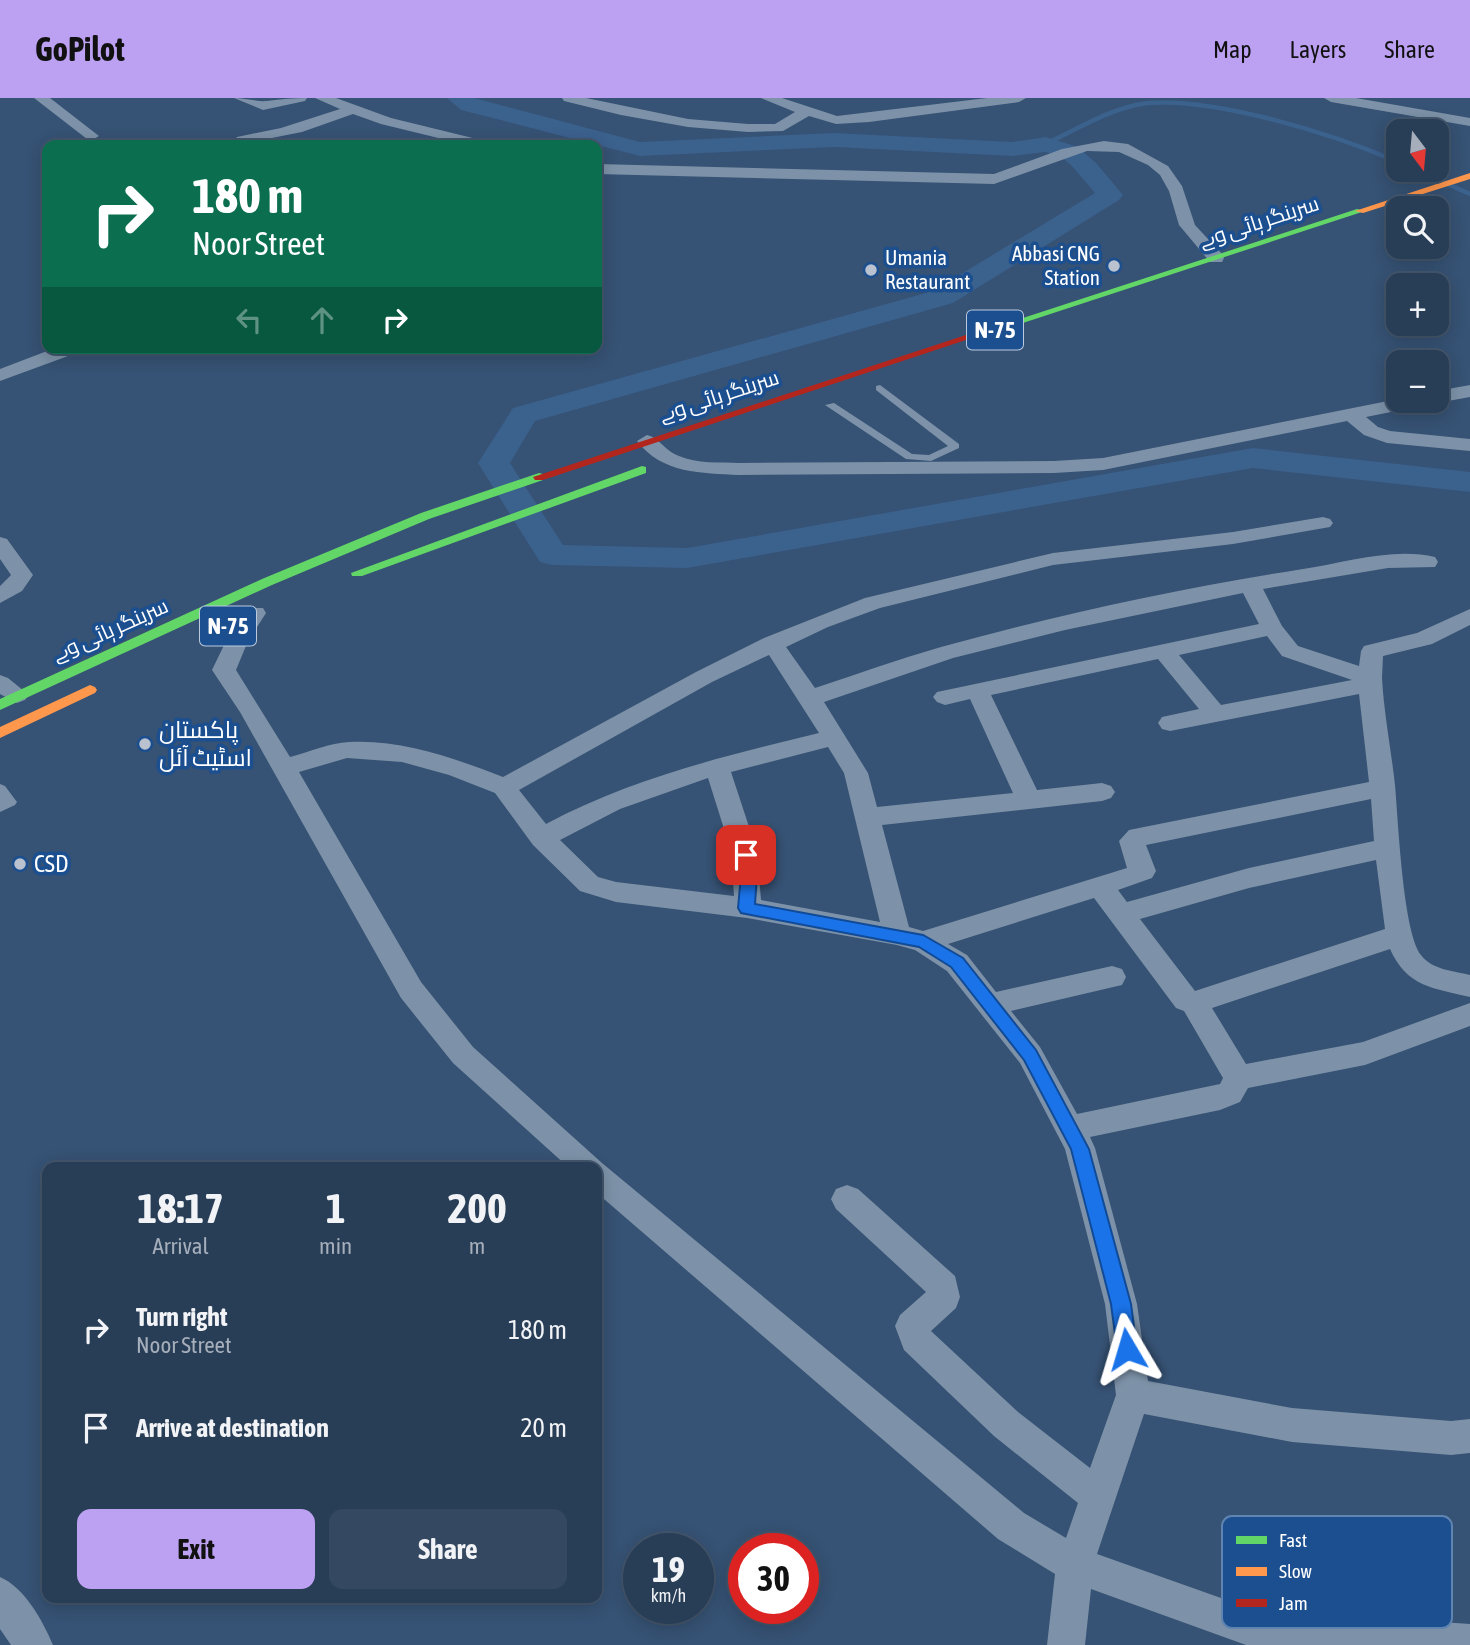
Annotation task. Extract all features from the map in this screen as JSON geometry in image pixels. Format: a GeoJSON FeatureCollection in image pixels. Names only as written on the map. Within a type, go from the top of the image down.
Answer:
{"type":"FeatureCollection","features":[{"type":"Feature","properties":{"kind":"highway","name":"سرینگر ہائی وے"},"geometry":{"type":"LineString","coordinates":[[6,694],[425,516],[647,441],[1465,178]]}},
{"type":"Feature","properties":{"kind":"highway"},"geometry":{"type":"LineString","coordinates":[[824,407],[874,390]]}},
{"type":"Feature","properties":{"kind":"highway","name":"سرینگر ہائی وے"},"geometry":{"type":"LineString","coordinates":[[344,578],[462,533],[694,452]]}},
{"type":"Feature","properties":{"kind":"highway","name":"N-75"},"geometry":{"type":"LineString","coordinates":[[230,625],[262,611]]}},
{"type":"Feature","properties":{"kind":"highway","name":"سرینگر ہائی وے"},"geometry":{"type":"LineString","coordinates":[[0,733],[105,682]]}},
{"type":"Feature","properties":{"kind":"street"},"geometry":{"type":"LineString","coordinates":[[41,98],[92,136]]}},
{"type":"Feature","properties":{"kind":"street"},"geometry":{"type":"LineString","coordinates":[[241,98],[263,106],[300,98]]}},
{"type":"Feature","properties":{"kind":"street"},"geometry":{"type":"LineString","coordinates":[[322,98],[351,110],[465,140]]}},
{"type":"Feature","properties":{"kind":"street"},"geometry":{"type":"LineString","coordinates":[[569,98],[662,118],[748,128],[778,128],[806,112]]}},
{"type":"Feature","properties":{"kind":"street"},"geometry":{"type":"LineString","coordinates":[[768,98],[836,120],[1019,98]]}},
{"type":"Feature","properties":{"kind":"street"},"geometry":{"type":"LineString","coordinates":[[1331,98],[1470,122]]}},
{"type":"Feature","properties":{"kind":"street"},"geometry":{"type":"LineString","coordinates":[[242,140],[274,136],[351,110]]}},
{"type":"Feature","properties":{"kind":"street"},"geometry":{"type":"LineString","coordinates":[[602,169],[720,174],[927,175],[994,179],[1011,176],[1084,147],[1117,144],[1160,166],[1178,191],[1185,223],[1216,258]]}},
{"type":"Feature","properties":{"kind":"street"},"geometry":{"type":"LineString","coordinates":[[0,375],[57,354]]}},
{"type":"Feature","properties":{"kind":"street"},"geometry":{"type":"LineString","coordinates":[[1449,395],[1470,391]]}},
{"type":"Feature","properties":{"kind":"street"},"geometry":{"type":"LineString","coordinates":[[647,441],[668,460],[691,466],[739,469],[1054,467],[1142,457],[1386,407]]}},
{"type":"Feature","properties":{"kind":"street"},"geometry":{"type":"LineString","coordinates":[[1350,414],[1371,431],[1387,437],[1470,445]]}},
{"type":"Feature","properties":{"kind":"street"},"geometry":{"type":"LineString","coordinates":[[504,788],[704,677],[772,643],[873,603],[1053,559],[1233,538],[1323,523]]}},
{"type":"Feature","properties":{"kind":"street"},"geometry":{"type":"LineString","coordinates":[[0,543],[22,575],[14,586],[0,596]]}},
{"type":"Feature","properties":{"kind":"street"},"geometry":{"type":"LineString","coordinates":[[810,698],[959,650],[1065,623],[1250,585],[1388,562],[1427,562]]}},
{"type":"Feature","properties":{"kind":"street"},"geometry":{"type":"LineString","coordinates":[[1250,585],[1272,628],[1297,656],[1317,658],[1372,651],[1424,639],[1470,616]]}},
{"type":"Feature","properties":{"kind":"street"},"geometry":{"type":"LineString","coordinates":[[262,611],[237,640],[223,670],[251,710],[411,990],[463,1055],[583,1162]]}},
{"type":"Feature","properties":{"kind":"street"},"geometry":{"type":"LineString","coordinates":[[945,697],[1272,628]]}},
{"type":"Feature","properties":{"kind":"street"},"geometry":{"type":"LineString","coordinates":[[772,643],[856,773],[868,817],[910,938]]}},
{"type":"Feature","properties":{"kind":"street"},"geometry":{"type":"LineString","coordinates":[[1163,650],[1215,713]]}},
{"type":"Feature","properties":{"kind":"street"},"geometry":{"type":"LineString","coordinates":[[1372,651],[1370,681],[1387,848],[1400,935],[1410,961],[1419,969],[1436,978],[1470,986]]}},
{"type":"Feature","properties":{"kind":"street"},"geometry":{"type":"LineString","coordinates":[[1317,658],[1370,681]]}},
{"type":"Feature","properties":{"kind":"street"},"geometry":{"type":"LineString","coordinates":[[1170,723],[1370,681]]}},
{"type":"Feature","properties":{"kind":"street"},"geometry":{"type":"LineString","coordinates":[[977,690],[1030,801]]}},
{"type":"Feature","properties":{"kind":"street"},"geometry":{"type":"LineString","coordinates":[[542,838],[581,815],[657,785],[716,766],[835,737]]}},
{"type":"Feature","properties":{"kind":"street"},"geometry":{"type":"LineString","coordinates":[[283,768],[347,750],[402,754],[456,768],[504,788],[542,838],[589,884],[616,892],[747,908],[910,938],[957,963],[1030,1055],[1080,1149],[1121,1304],[1133,1395],[1074,1565],[1066,1645]]}},
{"type":"Feature","properties":{"kind":"street"},"geometry":{"type":"LineString","coordinates":[[716,766],[741,832],[749,875],[747,908]]}},
{"type":"Feature","properties":{"kind":"street"},"geometry":{"type":"LineString","coordinates":[[910,938],[1100,886],[1143,871],[1132,841],[1138,837],[1383,788]]}},
{"type":"Feature","properties":{"kind":"street"},"geometry":{"type":"LineString","coordinates":[[868,817],[1102,792]]}},
{"type":"Feature","properties":{"kind":"street"},"geometry":{"type":"LineString","coordinates":[[1120,914],[1249,878],[1387,848]]}},
{"type":"Feature","properties":{"kind":"street"},"geometry":{"type":"LineString","coordinates":[[1100,886],[1186,1000],[1194,1003],[1239,1078]]}},
{"type":"Feature","properties":{"kind":"street"},"geometry":{"type":"LineString","coordinates":[[1194,1003],[1400,935]]}},
{"type":"Feature","properties":{"kind":"street"},"geometry":{"type":"LineString","coordinates":[[992,1004],[1112,977]]}},
{"type":"Feature","properties":{"kind":"street"},"geometry":{"type":"LineString","coordinates":[[1069,1128],[1220,1098],[1230,1093],[1239,1078],[1365,1053],[1470,1014]]}},
{"type":"Feature","properties":{"kind":"street"},"geometry":{"type":"LineString","coordinates":[[602,1178],[1011,1526],[1074,1565],[1222,1617]]}},
{"type":"Feature","properties":{"kind":"street"},"geometry":{"type":"LineString","coordinates":[[846,1199],[943,1287],[944,1297],[912,1326],[916,1339],[1006,1424],[1098,1496]]}},
{"type":"Feature","properties":{"kind":"street"},"geometry":{"type":"LineString","coordinates":[[1133,1395],[1292,1425],[1451,1438],[1470,1436]]}},
{"type":"Feature","properties":{"kind":"street"},"geometry":{"type":"LineString","coordinates":[[0,1596],[34,1645]]}},
{"type":"Feature","properties":{"kind":"street"},"geometry":{"type":"LineString","coordinates":[[1252,1628],[1466,1643]]}},
{"type":"Feature","properties":{"kind":"lane"},"geometry":{"type":"LineString","coordinates":[[824,407],[910,457],[931,458],[955,446],[874,390]]}},
{"type":"Feature","properties":{"kind":"lane"},"geometry":{"type":"LineString","coordinates":[[0,789],[10,803],[0,807]]}},
{"type":"Feature","properties":{"kind":"waterway"},"geometry":{"type":"LineString","coordinates":[[458,98],[469,105],[640,149],[835,140],[1012,149],[1046,145],[1069,152],[1110,195],[943,297],[524,415],[494,463],[552,555],[687,558],[1253,458],[1470,482]]}},
{"type":"Feature","properties":{"kind":"waterway"},"geometry":{"type":"LineString","coordinates":[[1048,143],[1122,109],[1148,103],[1176,103],[1207,106],[1275,120],[1342,140],[1386,157]]}},
{"type":"Feature","properties":{"kind":"waterway"},"geometry":{"type":"LineString","coordinates":[[1443,182],[1470,194]]}},
{"type":"Feature","properties":{"kind":"traffic: fast"},"geometry":{"type":"LineString","coordinates":[[973,336],[1360,211]]}},
{"type":"Feature","properties":{"kind":"traffic: fast"},"geometry":{"type":"LineString","coordinates":[[357,573],[642,470]]}},
{"type":"Feature","properties":{"kind":"traffic: fast"},"geometry":{"type":"LineString","coordinates":[[0,705],[267,582],[425,516],[539,477]]}},
{"type":"Feature","properties":{"kind":"traffic: slow"},"geometry":{"type":"LineString","coordinates":[[1360,211],[1470,176]]}},
{"type":"Feature","properties":{"kind":"traffic: slow"},"geometry":{"type":"LineString","coordinates":[[0,733],[90,690]]}},
{"type":"Feature","properties":{"kind":"traffic: jam"},"geometry":{"type":"LineString","coordinates":[[539,477],[973,336]]}},
{"type":"Feature","properties":{"kind":"place","name":"Abbasi CNG Station"},"geometry":{"type":"Point","coordinates":[1114,266]}},
{"type":"Feature","properties":{"kind":"place","name":"Umania Restaurant"},"geometry":{"type":"Point","coordinates":[871,270]}},
{"type":"Feature","properties":{"kind":"place","name":"پاکستان اسٹیٹ آئل"},"geometry":{"type":"Point","coordinates":[145,744]}},
{"type":"Feature","properties":{"kind":"place","name":"CSD"},"geometry":{"type":"Point","coordinates":[20,864]}},
{"type":"Feature","properties":{"kind":"route"},"geometry":{"type":"LineString","coordinates":[[746,855],[749,875],[747,908],[923,941],[957,963],[992,1004],[1030,1055],[1080,1149],[1121,1304],[1127,1349]]}}]}
